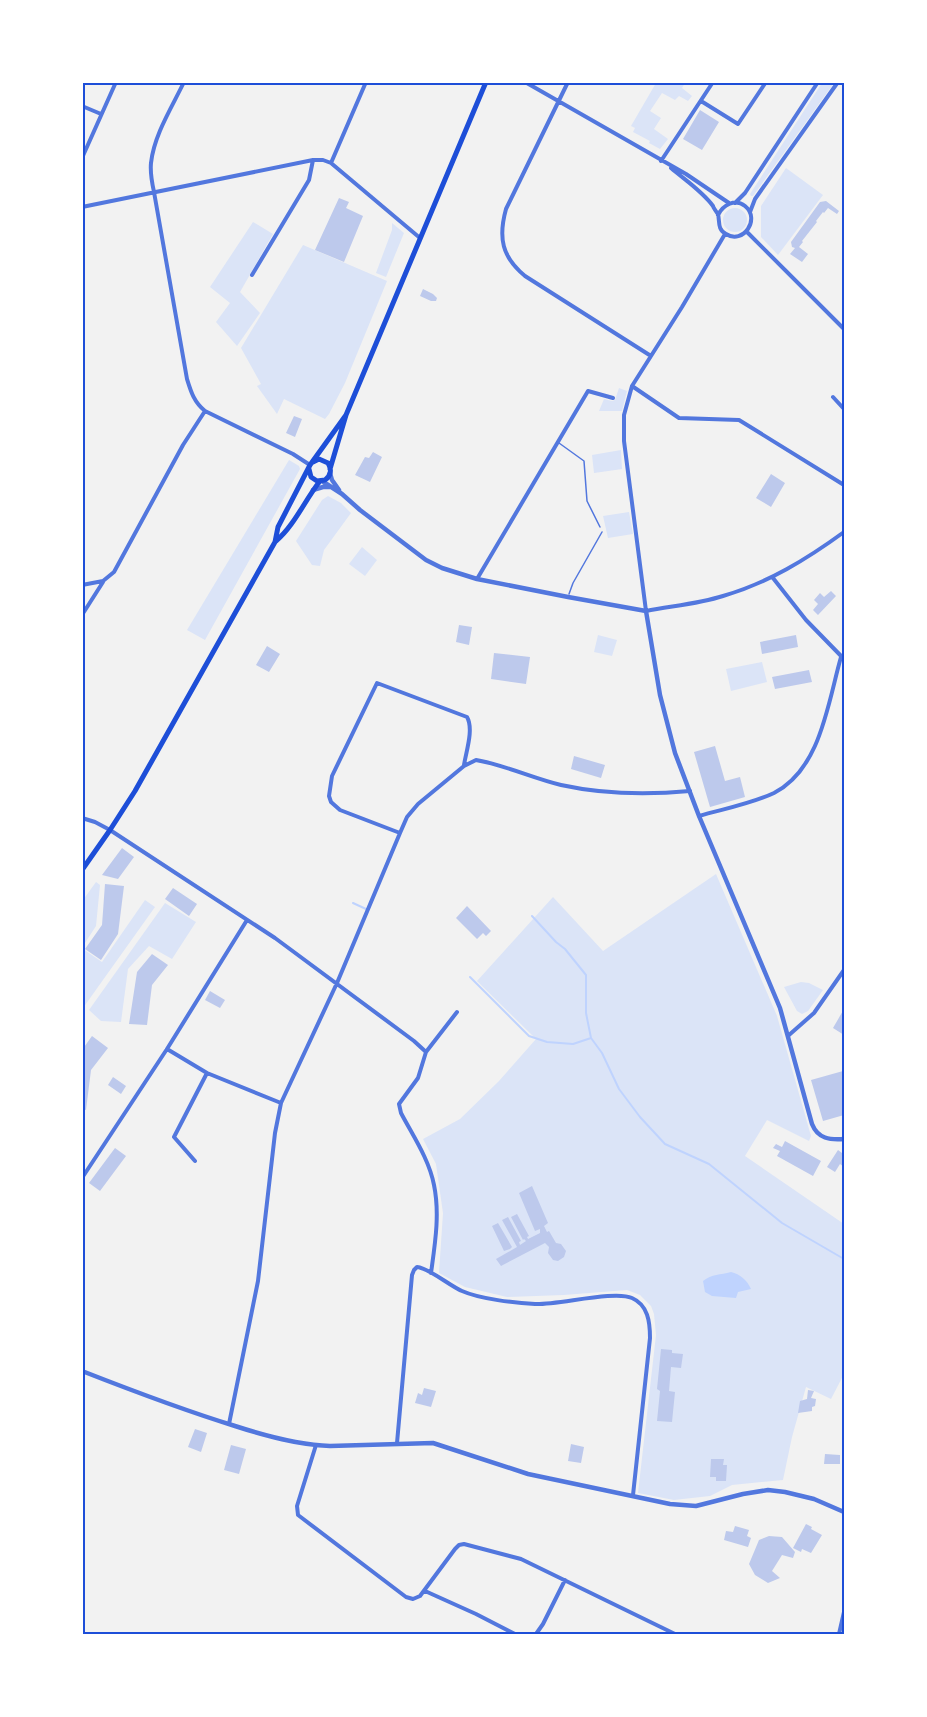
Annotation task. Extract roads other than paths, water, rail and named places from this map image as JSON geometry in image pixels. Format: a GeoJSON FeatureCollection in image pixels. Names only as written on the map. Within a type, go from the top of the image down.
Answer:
{"type":"FeatureCollection","features":[{"type":"Feature","properties":{"kind":"main road"},"geometry":{"type":"LineString","coordinates":[[275,542],[285,533],[313,490],[321,481],[327,479],[346,415],[486,82]]}},
{"type":"Feature","properties":{"kind":"main road"},"geometry":{"type":"LineString","coordinates":[[82,870],[141,781],[275,542],[278,527],[311,465],[346,415]]}},
{"type":"Feature","properties":{"kind":"main road"},"geometry":{"type":"LineString","coordinates":[[311,465],[319,459],[325,461],[330,471]]}},
{"type":"Feature","properties":{"kind":"main road"},"geometry":{"type":"LineString","coordinates":[[311,465],[311,477],[321,481]]}},
{"type":"Feature","properties":{"kind":"street"},"geometry":{"type":"LineString","coordinates":[[82,158],[116,82]]}},
{"type":"Feature","properties":{"kind":"street"},"geometry":{"type":"LineString","coordinates":[[184,82],[154,149],[151,166],[187,379],[195,400],[205,411],[311,465]]}},
{"type":"Feature","properties":{"kind":"street"},"geometry":{"type":"LineString","coordinates":[[331,163],[366,82]]}},
{"type":"Feature","properties":{"kind":"street"},"geometry":{"type":"LineString","coordinates":[[525,82],[559,102],[662,161],[698,182],[732,203],[745,206],[752,220],[747,232],[736,237],[725,234],[718,223],[718,215],[709,201],[662,161]]}},
{"type":"Feature","properties":{"kind":"street"},"geometry":{"type":"LineString","coordinates":[[568,82],[506,209],[503,220],[503,246],[514,267],[525,276],[651,356]]}},
{"type":"Feature","properties":{"kind":"street"},"geometry":{"type":"LineString","coordinates":[[662,161],[713,82]]}},
{"type":"Feature","properties":{"kind":"street"},"geometry":{"type":"LineString","coordinates":[[701,101],[738,124],[766,82]]}},
{"type":"Feature","properties":{"kind":"street"},"geometry":{"type":"LineString","coordinates":[[718,215],[723,208],[745,193],[818,82]]}},
{"type":"Feature","properties":{"kind":"street"},"geometry":{"type":"LineString","coordinates":[[750,212],[755,199],[838,82]]}},
{"type":"Feature","properties":{"kind":"street"},"geometry":{"type":"LineString","coordinates":[[82,106],[101,115]]}},
{"type":"Feature","properties":{"kind":"street"},"geometry":{"type":"LineString","coordinates":[[252,275],[309,180],[314,160]]}},
{"type":"Feature","properties":{"kind":"street"},"geometry":{"type":"LineString","coordinates":[[82,207],[323,160],[331,163],[420,238]]}},
{"type":"Feature","properties":{"kind":"street"},"geometry":{"type":"LineString","coordinates":[[82,175],[82,180]]}},
{"type":"Feature","properties":{"kind":"street"},"geometry":{"type":"LineString","coordinates":[[747,232],[844,329]]}},
{"type":"Feature","properties":{"kind":"street"},"geometry":{"type":"LineString","coordinates":[[725,234],[632,386],[626,404],[624,428],[646,611],[660,695],[675,753],[699,816],[772,986],[789,1035],[814,1129],[824,1138],[844,1139]]}},
{"type":"Feature","properties":{"kind":"street"},"geometry":{"type":"LineString","coordinates":[[632,386],[679,418],[739,420],[844,485]]}},
{"type":"Feature","properties":{"kind":"street"},"geometry":{"type":"LineString","coordinates":[[477,579],[588,391],[613,398]]}},
{"type":"Feature","properties":{"kind":"street"},"geometry":{"type":"LineString","coordinates":[[833,397],[844,409]]}},
{"type":"Feature","properties":{"kind":"street"},"geometry":{"type":"LineString","coordinates":[[82,615],[104,581],[114,572],[183,445],[205,411]]}},
{"type":"Feature","properties":{"kind":"street"},"geometry":{"type":"LineString","coordinates":[[330,471],[332,480],[342,494]]}},
{"type":"Feature","properties":{"kind":"street"},"geometry":{"type":"LineString","coordinates":[[321,481],[342,494],[426,560],[442,568],[477,579],[646,611],[722,597],[773,578],[809,557],[844,532]]}},
{"type":"Feature","properties":{"kind":"street"},"geometry":{"type":"LineString","coordinates":[[313,490],[323,487],[333,488]]}},
{"type":"Feature","properties":{"kind":"street"},"geometry":{"type":"LineString","coordinates":[[699,816],[766,796],[782,788],[806,762],[820,733],[843,658],[806,620],[773,578]]}},
{"type":"Feature","properties":{"kind":"street"},"geometry":{"type":"LineString","coordinates":[[82,585],[104,581]]}},
{"type":"Feature","properties":{"kind":"street"},"geometry":{"type":"LineString","coordinates":[[400,833],[340,810],[331,802],[329,796],[332,777],[377,683],[467,717],[470,730],[464,766]]}},
{"type":"Feature","properties":{"kind":"street"},"geometry":{"type":"LineString","coordinates":[[229,1424],[258,1281],[275,1133],[281,1103],[337,983],[407,818],[418,804],[471,762],[482,762],[560,784],[599,790],[650,794],[690,791]]}},
{"type":"Feature","properties":{"kind":"street"},"geometry":{"type":"LineString","coordinates":[[82,818],[95,822],[110,831],[247,920],[337,983],[426,1052]]}},
{"type":"Feature","properties":{"kind":"street"},"geometry":{"type":"LineString","coordinates":[[82,1178],[167,1049],[247,920]]}},
{"type":"Feature","properties":{"kind":"street"},"geometry":{"type":"LineString","coordinates":[[789,1035],[814,1013],[844,970]]}},
{"type":"Feature","properties":{"kind":"street"},"geometry":{"type":"LineString","coordinates":[[431,1273],[437,1215],[434,1183],[401,1113],[399,1104],[418,1078],[426,1052],[457,1012]]}},
{"type":"Feature","properties":{"kind":"street"},"geometry":{"type":"LineString","coordinates":[[167,1049],[207,1073],[281,1103]]}},
{"type":"Feature","properties":{"kind":"street"},"geometry":{"type":"LineString","coordinates":[[195,1161],[174,1137],[207,1073]]}},
{"type":"Feature","properties":{"kind":"street"},"geometry":{"type":"LineString","coordinates":[[397,1443],[412,1275],[417,1267],[425,1269],[462,1291],[510,1301],[549,1304],[630,1297],[642,1305],[649,1318],[650,1338],[633,1495]]}},
{"type":"Feature","properties":{"kind":"street"},"geometry":{"type":"LineString","coordinates":[[82,1371],[229,1424],[285,1440],[316,1445],[433,1443],[528,1474],[681,1505],[696,1506],[768,1490],[814,1499],[844,1512]]}},
{"type":"Feature","properties":{"kind":"street"},"geometry":{"type":"LineString","coordinates":[[316,1445],[296,1508],[298,1515],[406,1597],[416,1599],[425,1591],[455,1549],[462,1544],[521,1559],[675,1635]]}},
{"type":"Feature","properties":{"kind":"street"},"geometry":{"type":"LineString","coordinates":[[536,1635],[565,1580]]}},
{"type":"Feature","properties":{"kind":"street"},"geometry":{"type":"LineString","coordinates":[[425,1591],[515,1635]]}},
{"type":"Feature","properties":{"kind":"street"},"geometry":{"type":"LineString","coordinates":[[839,1635],[844,1612]]}},
{"type":"Feature","properties":{"kind":"lane"},"geometry":{"type":"LineString","coordinates":[[558,442],[584,461],[587,501],[600,527]]}},
{"type":"Feature","properties":{"kind":"lane"},"geometry":{"type":"LineString","coordinates":[[568,597],[573,583],[602,532]]}},
{"type":"Feature","properties":{"kind":"water"},"geometry":{"type":"Polygon","coordinates":[[[731,1272],[743,1278],[751,1289],[738,1292],[736,1298],[712,1296],[705,1292],[703,1281],[731,1272]]]}},
{"type":"Feature","properties":{"kind":"waterway"},"geometry":{"type":"LineString","coordinates":[[353,903],[366,909]]}},
{"type":"Feature","properties":{"kind":"waterway"},"geometry":{"type":"LineString","coordinates":[[532,916],[565,949],[586,975],[586,1013],[591,1038],[602,1053],[619,1089],[640,1117],[665,1144],[709,1164],[782,1223],[844,1259]]}},
{"type":"Feature","properties":{"kind":"waterway"},"geometry":{"type":"LineString","coordinates":[[470,977],[529,1036],[547,1042],[573,1044],[591,1038]]}}]}
